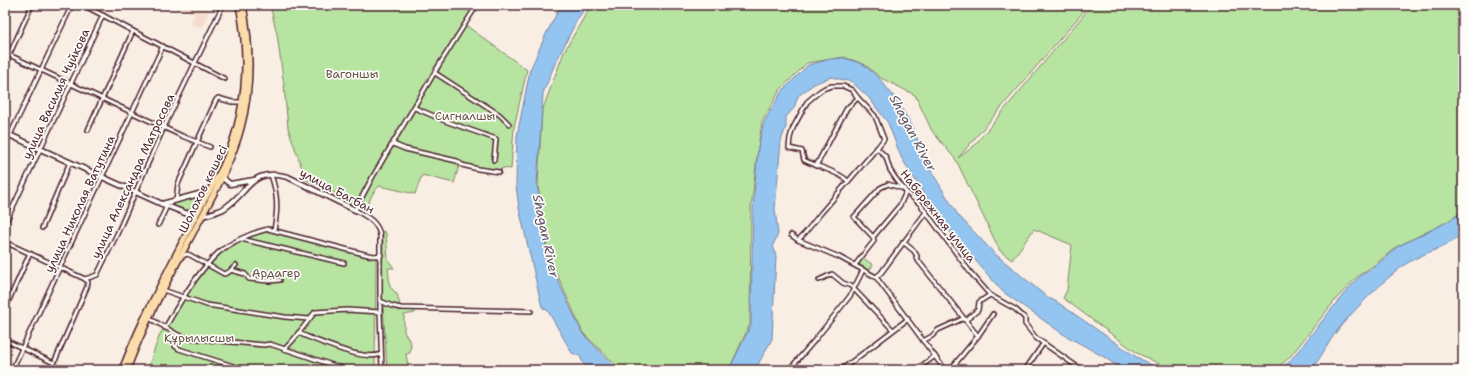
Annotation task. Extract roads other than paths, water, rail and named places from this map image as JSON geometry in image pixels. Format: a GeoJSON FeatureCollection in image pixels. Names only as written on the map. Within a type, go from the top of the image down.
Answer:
{"type":"FeatureCollection","features":[{"type":"Feature","properties":{"kind":"highway","name":"Шолохов көшесі"},"geometry":{"type":"LineString","coordinates":[[122,370],[139,328],[223,164],[236,129],[242,102],[245,56],[245,41],[239,5]]}},
{"type":"Feature","properties":{"kind":"highway","name":"Шолохов көшесі"},"geometry":{"type":"LineString","coordinates":[[127,370],[149,318],[223,175],[237,140],[241,127],[248,87],[248,30],[243,5]]}},
{"type":"Feature","properties":{"kind":"highway"},"geometry":{"type":"LineString","coordinates":[[196,215],[202,216]]}},
{"type":"Feature","properties":{"kind":"street"},"geometry":{"type":"LineString","coordinates":[[5,64],[32,5]]}},
{"type":"Feature","properties":{"kind":"street"},"geometry":{"type":"LineString","coordinates":[[5,145],[72,5]]}},
{"type":"Feature","properties":{"kind":"street"},"geometry":{"type":"LineString","coordinates":[[83,5],[225,79]]}},
{"type":"Feature","properties":{"kind":"street","name":"улица Александра Матросова"},"geometry":{"type":"LineString","coordinates":[[85,279],[97,275],[117,234],[134,192],[164,127],[223,5]]}},
{"type":"Feature","properties":{"kind":"street"},"geometry":{"type":"LineString","coordinates":[[355,210],[372,178],[477,5]]}},
{"type":"Feature","properties":{"kind":"street","name":"улица Василия Чуйкова"},"geometry":{"type":"LineString","coordinates":[[5,224],[103,15]]}},
{"type":"Feature","properties":{"kind":"street"},"geometry":{"type":"LineString","coordinates":[[88,130],[134,31]]}},
{"type":"Feature","properties":{"kind":"street","name":"улица Николая Ватутина"},"geometry":{"type":"LineString","coordinates":[[12,370],[163,46]]}},
{"type":"Feature","properties":{"kind":"street"},"geometry":{"type":"LineString","coordinates":[[5,53],[198,143],[210,147]]}},
{"type":"Feature","properties":{"kind":"street"},"geometry":{"type":"LineString","coordinates":[[435,73],[500,115],[509,124]]}},
{"type":"Feature","properties":{"kind":"street"},"geometry":{"type":"LineString","coordinates":[[798,240],[877,148],[884,138],[875,116],[852,90],[843,86],[825,88],[812,96],[802,109],[793,128],[789,148],[802,151],[804,160],[843,176],[848,181]]}},
{"type":"Feature","properties":{"kind":"street"},"geometry":{"type":"LineString","coordinates":[[176,201],[178,184],[198,143],[216,100],[218,98],[232,102],[242,102]]}},
{"type":"Feature","properties":{"kind":"street"},"geometry":{"type":"LineString","coordinates":[[816,166],[847,108],[858,98]]}},
{"type":"Feature","properties":{"kind":"street"},"geometry":{"type":"LineString","coordinates":[[415,108],[448,122],[496,139],[494,160]]}},
{"type":"Feature","properties":{"kind":"street"},"geometry":{"type":"LineString","coordinates":[[5,132],[134,192],[185,213],[196,215]]}},
{"type":"Feature","properties":{"kind":"street"},"geometry":{"type":"LineString","coordinates":[[393,144],[405,149],[457,161],[462,166],[499,172]]}},
{"type":"Feature","properties":{"kind":"street","name":"Набережная улица"},"geometry":{"type":"LineString","coordinates":[[877,148],[886,156],[890,170],[905,190],[926,212],[970,272],[990,295],[1014,309],[1025,318],[1025,324],[1028,329],[1043,344],[1082,370]]}},
{"type":"Feature","properties":{"kind":"street"},"geometry":{"type":"LineString","coordinates":[[42,228],[70,162]]}},
{"type":"Feature","properties":{"kind":"street"},"geometry":{"type":"LineString","coordinates":[[271,174],[277,207],[274,230]]}},
{"type":"Feature","properties":{"kind":"street","name":"улица Багбан"},"geometry":{"type":"LineString","coordinates":[[202,216],[224,208],[254,179],[263,175],[276,174],[288,177],[372,220],[376,224],[380,235],[382,370]]}},
{"type":"Feature","properties":{"kind":"street"},"geometry":{"type":"LineString","coordinates":[[223,175],[225,180],[230,184],[254,179]]}},
{"type":"Feature","properties":{"kind":"street"},"geometry":{"type":"LineString","coordinates":[[855,265],[874,241],[873,237],[900,206],[905,190],[888,184],[880,188],[854,217],[873,237]]}},
{"type":"Feature","properties":{"kind":"street"},"geometry":{"type":"LineString","coordinates":[[162,204],[199,194],[211,189]]}},
{"type":"Feature","properties":{"kind":"street"},"geometry":{"type":"LineString","coordinates":[[158,225],[167,206]]}},
{"type":"Feature","properties":{"kind":"street"},"geometry":{"type":"LineString","coordinates":[[876,277],[881,273],[926,212]]}},
{"type":"Feature","properties":{"kind":"street"},"geometry":{"type":"LineString","coordinates":[[165,328],[184,296],[219,252],[241,239],[268,228],[368,255],[381,255]]}},
{"type":"Feature","properties":{"kind":"street"},"geometry":{"type":"LineString","coordinates":[[791,235],[798,240],[855,265],[876,277],[945,370]]}},
{"type":"Feature","properties":{"kind":"street"},"geometry":{"type":"LineString","coordinates":[[241,239],[344,263]]}},
{"type":"Feature","properties":{"kind":"street"},"geometry":{"type":"LineString","coordinates":[[5,242],[85,279],[88,282],[51,370]]}},
{"type":"Feature","properties":{"kind":"street"},"geometry":{"type":"LineString","coordinates":[[903,242],[914,251],[917,256],[916,258],[978,336]]}},
{"type":"Feature","properties":{"kind":"street"},"geometry":{"type":"LineString","coordinates":[[5,309],[30,253]]}},
{"type":"Feature","properties":{"kind":"street"},"geometry":{"type":"LineString","coordinates":[[181,257],[186,254],[190,255],[224,274],[229,272],[236,265]]}},
{"type":"Feature","properties":{"kind":"street"},"geometry":{"type":"LineString","coordinates":[[231,270],[246,274],[249,279],[269,281],[280,280]]}},
{"type":"Feature","properties":{"kind":"street"},"geometry":{"type":"LineString","coordinates":[[789,370],[817,338],[850,296],[863,270]]}},
{"type":"Feature","properties":{"kind":"street"},"geometry":{"type":"LineString","coordinates":[[819,280],[832,274],[843,283],[851,286],[894,330]]}},
{"type":"Feature","properties":{"kind":"street"},"geometry":{"type":"LineString","coordinates":[[163,290],[207,305],[285,317],[309,319]]}},
{"type":"Feature","properties":{"kind":"street"},"geometry":{"type":"LineString","coordinates":[[923,341],[945,326],[962,319],[966,320],[978,310],[979,302],[990,295]]}},
{"type":"Feature","properties":{"kind":"street"},"geometry":{"type":"LineString","coordinates":[[380,301],[401,308],[531,311]]}},
{"type":"Feature","properties":{"kind":"street"},"geometry":{"type":"LineString","coordinates":[[284,350],[315,312],[347,310],[380,312]]}},
{"type":"Feature","properties":{"kind":"street"},"geometry":{"type":"LineString","coordinates":[[950,370],[978,336],[993,314]]}},
{"type":"Feature","properties":{"kind":"street"},"geometry":{"type":"LineString","coordinates":[[149,318],[178,335],[188,338],[264,345],[270,344],[284,350],[347,370]]}},
{"type":"Feature","properties":{"kind":"street"},"geometry":{"type":"LineString","coordinates":[[841,370],[908,319]]}},
{"type":"Feature","properties":{"kind":"street"},"geometry":{"type":"LineString","coordinates":[[298,333],[354,353],[367,356],[381,354]]}},
{"type":"Feature","properties":{"kind":"street"},"geometry":{"type":"LineString","coordinates":[[178,335],[175,346],[179,349],[246,370]]}},
{"type":"Feature","properties":{"kind":"street"},"geometry":{"type":"LineString","coordinates":[[5,340],[54,363]]}},
{"type":"Feature","properties":{"kind":"street"},"geometry":{"type":"LineString","coordinates":[[1025,370],[1043,344]]}},
{"type":"Feature","properties":{"kind":"street"},"geometry":{"type":"LineString","coordinates":[[916,370],[935,356]]}},
{"type":"Feature","properties":{"kind":"water"},"geometry":{"type":"Polygon","coordinates":[[[561,5],[587,5],[577,20],[554,66],[543,93],[537,185],[547,253],[582,333],[618,370],[589,370],[583,363],[580,356],[572,353],[548,311],[542,307],[519,208],[516,186],[517,136],[530,70],[561,5]]]}},
{"type":"Feature","properties":{"kind":"water","name":"Shagan River"},"geometry":{"type":"Polygon","coordinates":[[[844,58],[863,64],[879,78],[895,98],[913,127],[925,161],[958,215],[994,253],[1047,297],[1057,302],[1135,356],[1160,370],[1123,370],[1104,357],[1063,334],[1003,292],[940,220],[901,157],[888,123],[869,98],[852,82],[831,77],[814,84],[798,96],[794,108],[786,117],[786,127],[781,141],[775,209],[778,234],[773,245],[776,256],[772,339],[755,370],[729,370],[751,325],[753,208],[758,148],[764,122],[782,91],[808,65],[831,59],[844,58]]]}},
{"type":"Feature","properties":{"kind":"water"},"geometry":{"type":"Polygon","coordinates":[[[1463,212],[1463,234],[1448,244],[1414,259],[1383,282],[1340,327],[1311,370],[1280,370],[1290,361],[1360,276],[1377,265],[1397,247],[1445,223],[1463,212]]]}},
{"type":"Feature","properties":{"kind":"park label","name":"Вагоншы"},"geometry":{"type":"Point","coordinates":[352,74]}},
{"type":"Feature","properties":{"kind":"park label","name":"Сигналшы"},"geometry":{"type":"Point","coordinates":[465,116]}},
{"type":"Feature","properties":{"kind":"park label","name":"Ардагер"},"geometry":{"type":"Point","coordinates":[276,273]}},
{"type":"Feature","properties":{"kind":"park label","name":"Құрылысшы"},"geometry":{"type":"Point","coordinates":[199,338]}}]}
